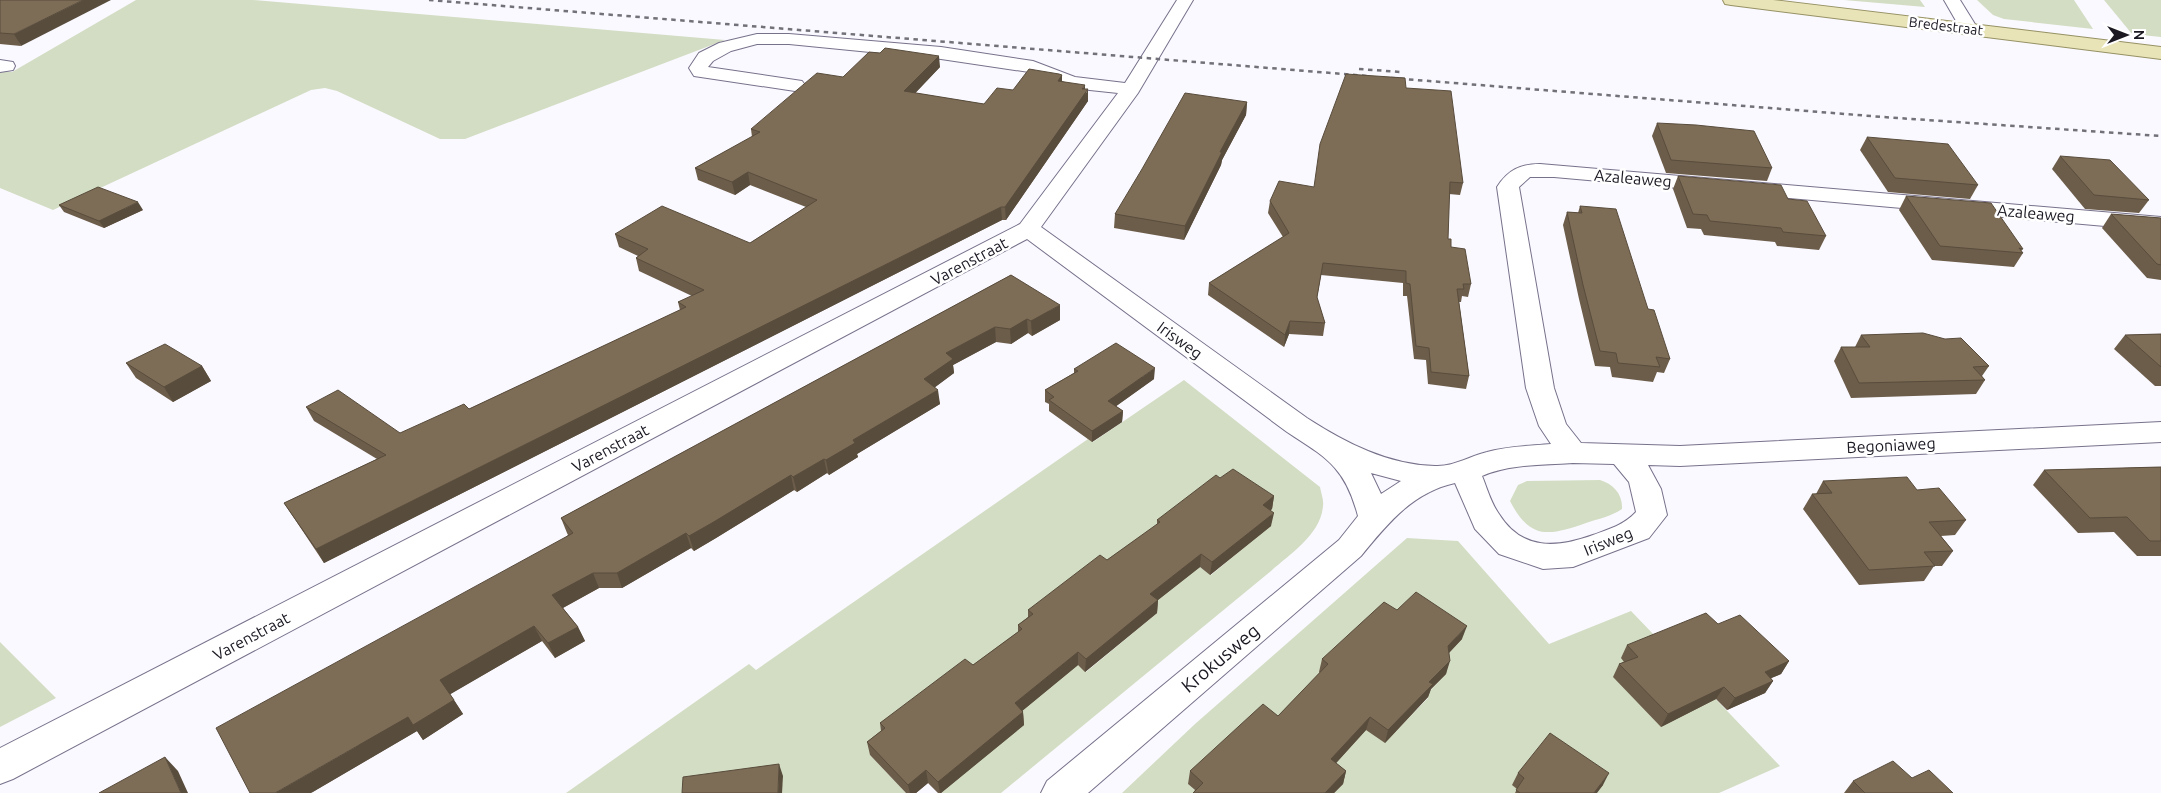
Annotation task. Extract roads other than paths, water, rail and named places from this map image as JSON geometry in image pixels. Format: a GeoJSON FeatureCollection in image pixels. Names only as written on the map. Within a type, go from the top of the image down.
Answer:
{"type":"FeatureCollection","features":[{"type":"Feature","properties":{"kind":"main road","name":"Bredestraat"},"geometry":{"type":"LineString","coordinates":[[1731,0],[2161,52]]}},
{"type":"Feature","properties":{"kind":"street","name":"Varenstraat"},"geometry":{"type":"LineString","coordinates":[[0,768],[1028,229],[1130,89],[1186,0]]}},
{"type":"Feature","properties":{"kind":"street"},"geometry":{"type":"LineString","coordinates":[[1952,0],[1969,29]]}},
{"type":"Feature","properties":{"kind":"street"},"geometry":{"type":"LineString","coordinates":[[795,85],[710,74],[701,72],[698,68],[706,57],[725,47],[757,39],[789,39],[941,53],[1024,65],[1034,67],[1071,82],[1130,89]]}},
{"type":"Feature","properties":{"kind":"street","name":"Azaleaweg"},"geometry":{"type":"LineString","coordinates":[[1573,453],[1553,426],[1540,388],[1508,187],[1514,177],[1521,172],[1535,170],[1554,171],[2161,224]]}},
{"type":"Feature","properties":{"kind":"street","name":"Irisweg"},"geometry":{"type":"LineString","coordinates":[[1028,229],[1297,425],[1333,448],[1390,469],[1436,477]]}},
{"type":"Feature","properties":{"kind":"street","name":"Begoniaweg"},"geometry":{"type":"LineString","coordinates":[[1622,455],[1680,456],[2161,432]]}},
{"type":"Feature","properties":{"kind":"street","name":"Irisweg"},"geometry":{"type":"LineString","coordinates":[[1333,448],[1353,466],[1366,490],[1374,518],[1401,494],[1436,477],[1466,471],[1506,458],[1573,453],[1622,455],[1639,472],[1650,493],[1652,515],[1638,530],[1572,555],[1543,557],[1510,546],[1486,521],[1466,471]]}},
{"type":"Feature","properties":{"kind":"street","name":"Krokusweg"},"geometry":{"type":"LineString","coordinates":[[1060,793],[1350,548],[1374,518]]}},
{"type":"Feature","properties":{"kind":"railway"},"geometry":{"type":"LineString","coordinates":[[429,0],[1368,76]]}},
{"type":"Feature","properties":{"kind":"railway"},"geometry":{"type":"LineString","coordinates":[[1359,69],[1401,72]]}},
{"type":"Feature","properties":{"kind":"railway"},"geometry":{"type":"LineString","coordinates":[[1391,78],[1883,117],[2161,136]]}}]}
